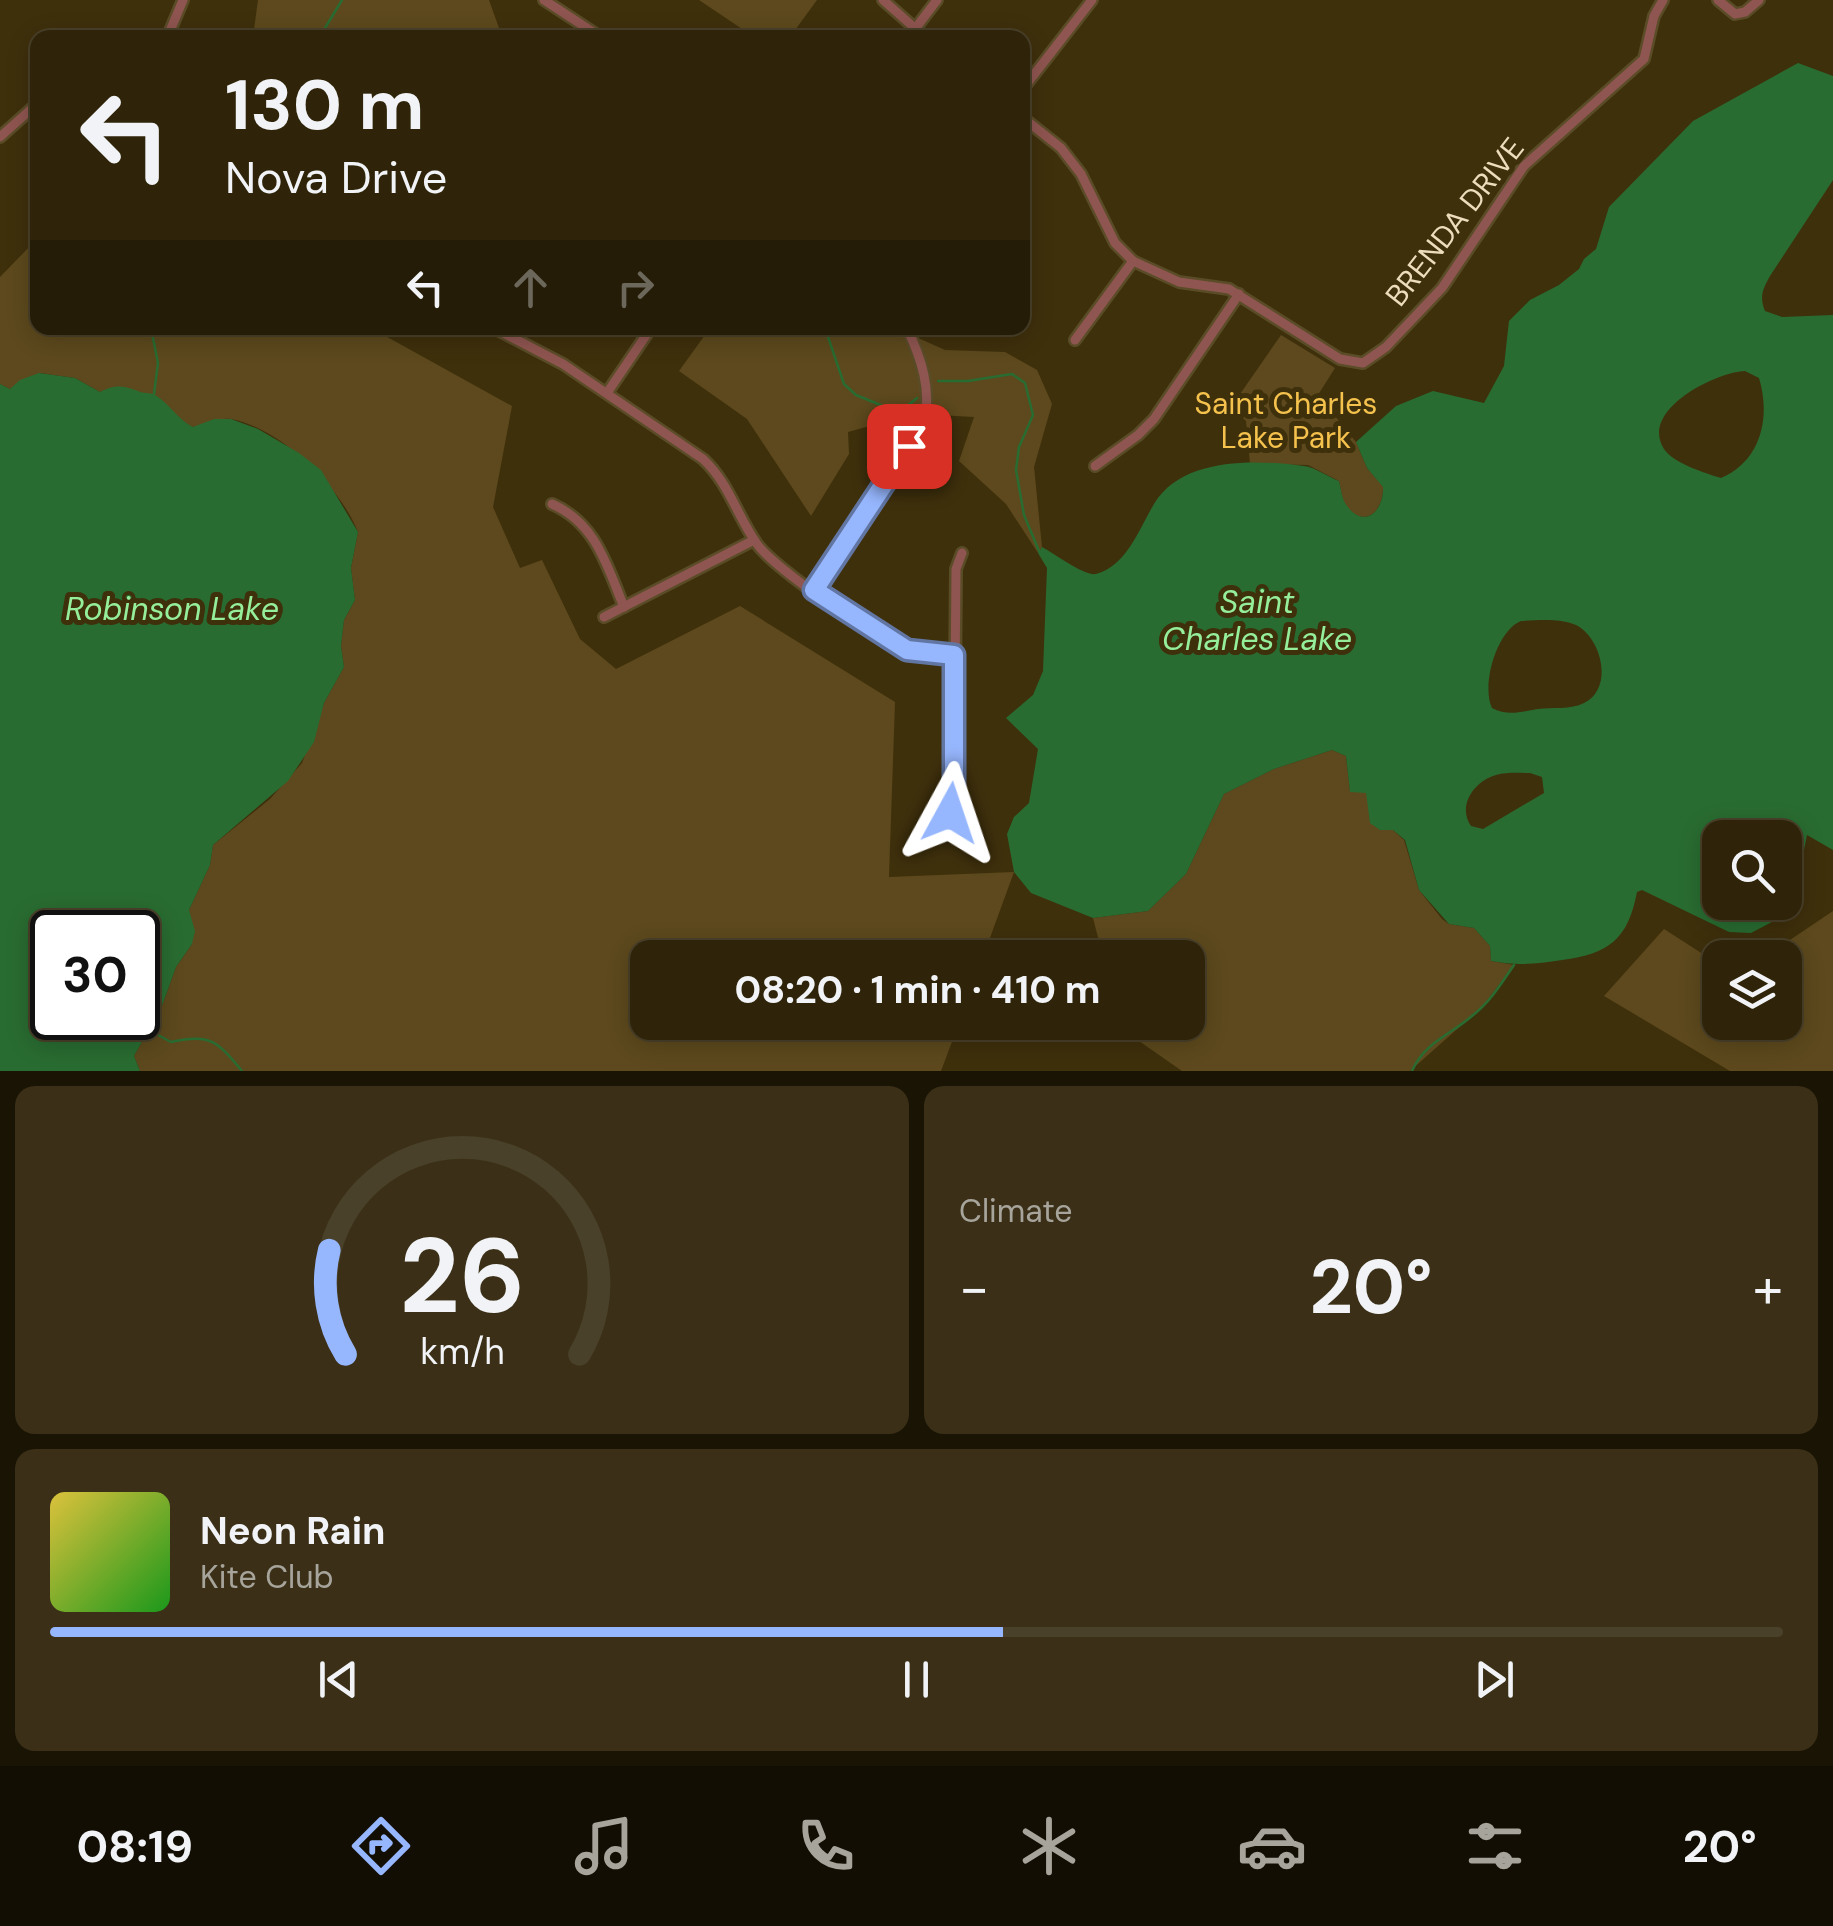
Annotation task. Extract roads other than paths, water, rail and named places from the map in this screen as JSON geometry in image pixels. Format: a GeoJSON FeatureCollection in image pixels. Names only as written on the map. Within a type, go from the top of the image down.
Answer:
{"type":"FeatureCollection","features":[{"type":"Feature","properties":{"kind":"street"},"geometry":{"type":"LineString","coordinates":[[170,30],[183,0]]}},
{"type":"Feature","properties":{"kind":"street"},"geometry":{"type":"LineString","coordinates":[[544,0],[590,30]]}},
{"type":"Feature","properties":{"kind":"street"},"geometry":{"type":"LineString","coordinates":[[883,0],[915,29],[938,0]]}},
{"type":"Feature","properties":{"kind":"street"},"geometry":{"type":"LineString","coordinates":[[1030,80],[1092,0]]}},
{"type":"Feature","properties":{"kind":"street","name":"BRENDA DRIVE"},"geometry":{"type":"LineString","coordinates":[[1133,261],[1179,282],[1229,289],[1340,359],[1363,363],[1386,348],[1442,288],[1524,166],[1644,59],[1662,0]]}},
{"type":"Feature","properties":{"kind":"street"},"geometry":{"type":"LineString","coordinates":[[1718,0],[1735,14],[1746,12],[1759,0]]}},
{"type":"Feature","properties":{"kind":"street"},"geometry":{"type":"LineString","coordinates":[[0,137],[30,110]]}},
{"type":"Feature","properties":{"kind":"street"},"geometry":{"type":"LineString","coordinates":[[1030,124],[1060,148],[1081,174],[1116,243],[1133,261],[1075,340]]}},
{"type":"Feature","properties":{"kind":"street"},"geometry":{"type":"LineString","coordinates":[[1094,466],[1154,419],[1239,294]]}},
{"type":"Feature","properties":{"kind":"street"},"geometry":{"type":"LineString","coordinates":[[507,335],[606,392],[710,465],[726,485],[754,540],[774,563],[907,650],[954,655]]}},
{"type":"Feature","properties":{"kind":"street"},"geometry":{"type":"LineString","coordinates":[[606,392],[646,335]]}},
{"type":"Feature","properties":{"kind":"street"},"geometry":{"type":"LineString","coordinates":[[814,590],[924,423],[924,374],[910,335]]}},
{"type":"Feature","properties":{"kind":"street"},"geometry":{"type":"LineString","coordinates":[[552,504],[570,512],[594,538],[624,607]]}},
{"type":"Feature","properties":{"kind":"street"},"geometry":{"type":"LineString","coordinates":[[604,618],[754,540]]}},
{"type":"Feature","properties":{"kind":"street"},"geometry":{"type":"LineString","coordinates":[[950,813],[954,794],[956,569],[962,553]]}},
{"type":"Feature","properties":{"kind":"water","name":"Saint Charles Lake"},"geometry":{"type":"Polygon","coordinates":[[[1798,63],[1833,76],[1833,180],[1770,276],[1762,297],[1765,311],[1782,317],[1833,315],[1833,850],[1807,835],[1802,860],[1802,820],[1702,820],[1702,919],[1642,890],[1637,892],[1622,933],[1604,948],[1544,963],[1491,961],[1490,946],[1474,928],[1449,924],[1419,890],[1405,840],[1393,830],[1380,830],[1370,823],[1366,793],[1350,792],[1346,756],[1332,750],[1274,769],[1224,794],[1186,874],[1148,911],[1093,918],[1031,893],[1014,872],[1007,834],[1014,817],[1029,803],[1038,749],[1006,718],[1033,695],[1043,671],[1047,568],[1038,553],[1042,547],[1084,572],[1096,574],[1107,570],[1124,554],[1167,488],[1202,469],[1222,465],[1308,467],[1339,481],[1347,506],[1367,517],[1377,509],[1383,487],[1367,468],[1356,442],[1396,406],[1433,391],[1484,403],[1504,366],[1509,321],[1530,300],[1579,269],[1596,249],[1609,207],[1693,121],[1798,63]],[[1745,371],[1700,386],[1671,407],[1659,434],[1664,449],[1674,459],[1721,478],[1746,461],[1760,436],[1764,408],[1759,378],[1745,371]],[[1556,620],[1521,621],[1505,635],[1493,659],[1489,686],[1492,708],[1514,713],[1567,707],[1593,696],[1602,676],[1601,664],[1585,632],[1576,625],[1556,620]],[[1530,773],[1496,775],[1475,788],[1466,810],[1471,826],[1483,829],[1544,793],[1542,777],[1530,773]]]}},
{"type":"Feature","properties":{"kind":"water","name":"Robinson Lake"},"geometry":{"type":"Polygon","coordinates":[[[39,373],[75,378],[100,392],[124,387],[155,395],[193,427],[214,419],[231,419],[258,429],[321,470],[358,532],[351,568],[355,600],[344,620],[341,646],[344,667],[324,703],[314,742],[288,781],[213,845],[210,865],[189,910],[195,931],[192,944],[176,967],[160,1010],[160,910],[30,910],[30,1040],[143,1040],[134,1056],[140,1071],[0,1071],[0,384],[10,389],[20,380],[39,373]]]}},
{"type":"Feature","properties":{"kind":"water","name":"Saint Charles Lake"},"geometry":{"type":"Polygon","coordinates":[[[1704,920],[1776,920],[1751,933],[1729,932],[1704,920]]]}},
{"type":"Feature","properties":{"kind":"waterway"},"geometry":{"type":"LineString","coordinates":[[324,30],[342,0]]}},
{"type":"Feature","properties":{"kind":"waterway"},"geometry":{"type":"LineString","coordinates":[[152,335],[158,363],[154,394]]}},
{"type":"Feature","properties":{"kind":"waterway"},"geometry":{"type":"LineString","coordinates":[[827,335],[844,384],[856,395],[893,410],[906,407],[917,398]]}},
{"type":"Feature","properties":{"kind":"waterway"},"geometry":{"type":"LineString","coordinates":[[938,381],[1012,374],[1025,383],[1033,415],[1019,447],[1016,470],[1024,515],[1039,551]]}},
{"type":"Feature","properties":{"kind":"waterway"},"geometry":{"type":"LineString","coordinates":[[1412,1071],[1430,1046],[1484,1005],[1514,965]]}},
{"type":"Feature","properties":{"kind":"waterway"},"geometry":{"type":"LineString","coordinates":[[160,1036],[171,1042],[212,1042],[242,1071]]}},
{"type":"Feature","properties":{"kind":"park label","name":"Saint Charles Lake Park"},"geometry":{"type":"Point","coordinates":[1286,421]}}]}
